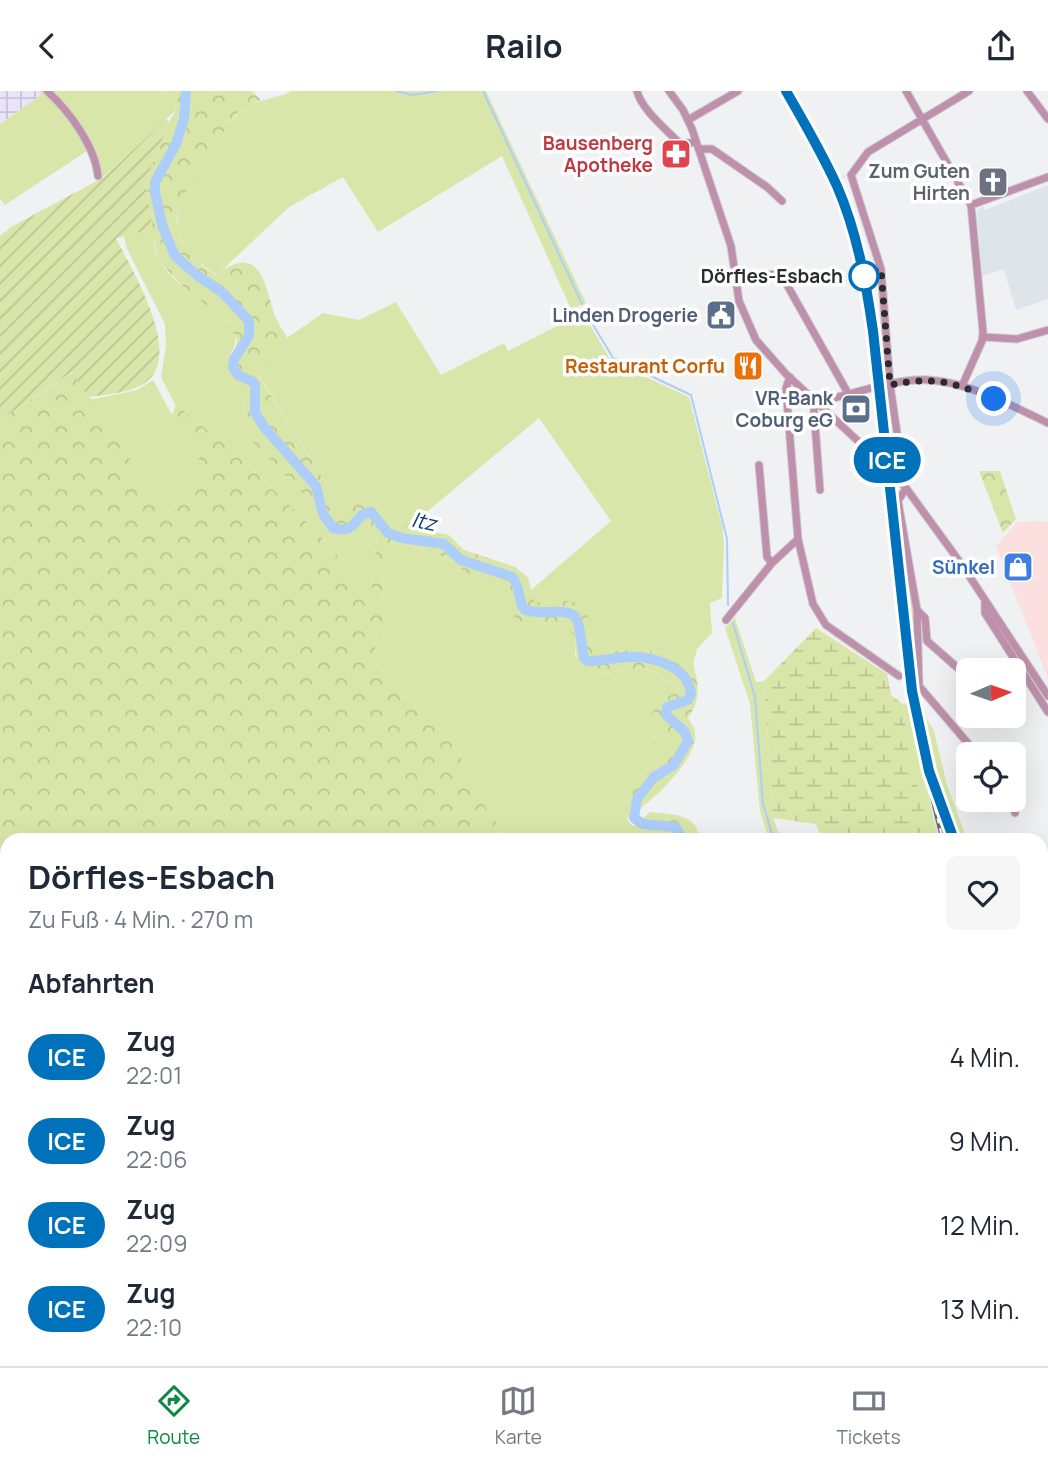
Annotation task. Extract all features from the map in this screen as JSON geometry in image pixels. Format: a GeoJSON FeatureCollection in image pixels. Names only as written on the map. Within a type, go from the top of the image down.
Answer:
{"type":"FeatureCollection","features":[{"type":"Feature","properties":{"kind":"street"},"geometry":{"type":"LineString","coordinates":[[47,91],[88,145],[98,176]]}},
{"type":"Feature","properties":{"kind":"street"},"geometry":{"type":"LineString","coordinates":[[637,91],[657,121],[680,144],[712,149],[767,187],[782,201]]}},
{"type":"Feature","properties":{"kind":"street"},"geometry":{"type":"LineString","coordinates":[[670,91],[688,120],[697,145],[727,232],[744,318],[756,340],[790,377],[906,488],[1048,695]]}},
{"type":"Feature","properties":{"kind":"street"},"geometry":{"type":"LineString","coordinates":[[688,120],[738,91]]}},
{"type":"Feature","properties":{"kind":"street"},"geometry":{"type":"LineString","coordinates":[[906,91],[971,205],[983,337],[962,386]]}},
{"type":"Feature","properties":{"kind":"street"},"geometry":{"type":"LineString","coordinates":[[900,481],[901,460],[890,385],[881,269],[851,175],[868,152],[969,91]]}},
{"type":"Feature","properties":{"kind":"street"},"geometry":{"type":"LineString","coordinates":[[1027,91],[1048,119]]}},
{"type":"Feature","properties":{"kind":"street"},"geometry":{"type":"LineString","coordinates":[[971,205],[1048,177]]}},
{"type":"Feature","properties":{"kind":"street"},"geometry":{"type":"LineString","coordinates":[[736,283],[765,275],[782,276],[849,395]]}},
{"type":"Feature","properties":{"kind":"street"},"geometry":{"type":"LineString","coordinates":[[983,337],[1017,339],[1048,330]]}},
{"type":"Feature","properties":{"kind":"street"},"geometry":{"type":"LineString","coordinates":[[790,377],[786,388],[797,539],[813,604],[826,625],[899,676]]}},
{"type":"Feature","properties":{"kind":"street"},"geometry":{"type":"LineString","coordinates":[[815,400],[929,379],[962,386],[1046,420]]}},
{"type":"Feature","properties":{"kind":"street"},"geometry":{"type":"LineString","coordinates":[[815,400],[820,490]]}},
{"type":"Feature","properties":{"kind":"street"},"geometry":{"type":"LineString","coordinates":[[759,465],[767,557],[772,563]]}},
{"type":"Feature","properties":{"kind":"street"},"geometry":{"type":"LineString","coordinates":[[906,488],[898,501],[917,610],[919,686],[967,742]]}},
{"type":"Feature","properties":{"kind":"street"},"geometry":{"type":"LineString","coordinates":[[726,620],[772,563],[797,539]]}},
{"type":"Feature","properties":{"kind":"street"},"geometry":{"type":"LineString","coordinates":[[985,601],[985,613],[1048,712]]}},
{"type":"Feature","properties":{"kind":"street"},"geometry":{"type":"LineString","coordinates":[[917,610],[925,618],[927,641],[956,666]]}},
{"type":"Feature","properties":{"kind":"shaded area"},"geometry":{"type":"Polygon","coordinates":[[[0,91],[41,91],[42,94],[0,124],[0,91]]]}},
{"type":"Feature","properties":{"kind":"shaded area"},"geometry":{"type":"Polygon","coordinates":[[[782,91],[792,91],[838,176],[846,175],[838,185],[853,224],[868,283],[881,384],[877,385],[866,291],[851,229],[835,188],[782,91]]]}},
{"type":"Feature","properties":{"kind":"shaded area"},"geometry":{"type":"Polygon","coordinates":[[[1048,185],[1048,299],[1016,310],[1004,269],[982,276],[977,210],[983,206],[985,210],[1048,185]]]}},
{"type":"Feature","properties":{"kind":"shaded area"},"geometry":{"type":"Polygon","coordinates":[[[887,478],[892,483],[912,682],[907,679],[887,478]]]}},
{"type":"Feature","properties":{"kind":"shaded area"},"geometry":{"type":"Polygon","coordinates":[[[1017,522],[1048,523],[1048,679],[996,546],[1017,522]]]}},
{"type":"Feature","properties":{"kind":"shaded area"},"geometry":{"type":"Polygon","coordinates":[[[916,691],[923,729],[928,734],[936,783],[954,833],[937,833],[908,693],[913,695],[916,691]]]}},
{"type":"Feature","properties":{"kind":"green space"},"geometry":{"type":"Polygon","coordinates":[[[41,91],[164,91],[176,110],[103,177],[90,149],[5,205],[0,198],[0,124],[41,95],[41,91]]]}},
{"type":"Feature","properties":{"kind":"green space"},"geometry":{"type":"Polygon","coordinates":[[[164,91],[252,91],[261,100],[240,112],[226,128],[183,197],[177,213],[178,232],[188,252],[216,275],[241,263],[250,264],[257,269],[267,288],[275,316],[287,338],[259,376],[345,514],[356,503],[372,499],[391,517],[409,527],[449,535],[464,550],[515,567],[528,577],[534,601],[567,601],[578,605],[594,626],[590,634],[591,642],[598,647],[656,652],[693,664],[698,692],[688,718],[695,731],[689,756],[670,781],[626,819],[627,796],[641,775],[674,745],[675,738],[650,736],[644,727],[659,702],[680,690],[657,673],[643,668],[589,675],[577,658],[576,637],[566,627],[547,622],[524,623],[515,618],[510,610],[508,586],[469,575],[447,558],[399,542],[389,543],[383,571],[381,611],[397,616],[393,625],[378,625],[375,648],[378,667],[405,697],[428,715],[457,750],[486,808],[504,833],[0,833],[0,420],[73,372],[166,515],[204,468],[172,415],[176,405],[233,451],[316,531],[371,595],[377,537],[369,523],[346,544],[298,488],[250,439],[244,415],[246,406],[238,389],[231,390],[219,375],[236,348],[237,340],[228,321],[186,290],[158,260],[145,183],[176,110],[164,91]]]}},
{"type":"Feature","properties":{"kind":"green space"},"geometry":{"type":"Polygon","coordinates":[[[291,91],[486,91],[586,303],[571,309],[502,156],[378,232],[343,177],[289,207],[217,275],[186,253],[177,230],[178,209],[186,188],[203,168],[226,126],[247,105],[291,91]]]}},
{"type":"Feature","properties":{"kind":"green space"},"geometry":{"type":"Polygon","coordinates":[[[166,119],[169,122],[145,183],[153,229],[116,238],[151,312],[159,353],[156,370],[145,383],[132,389],[88,397],[72,372],[0,420],[0,236],[11,227],[104,177],[166,119]]]}},
{"type":"Feature","properties":{"kind":"green space"},"geometry":{"type":"Polygon","coordinates":[[[153,229],[158,259],[169,273],[232,327],[234,347],[227,359],[246,406],[244,415],[323,520],[359,534],[368,522],[377,537],[371,596],[316,531],[233,451],[176,406],[161,377],[166,346],[165,324],[127,249],[124,236],[153,229]]]}},
{"type":"Feature","properties":{"kind":"green space"},"geometry":{"type":"Polygon","coordinates":[[[396,302],[441,375],[504,343],[508,351],[583,313],[611,361],[689,397],[724,543],[722,598],[710,603],[712,633],[697,649],[693,664],[656,652],[598,647],[591,642],[590,634],[548,602],[541,604],[534,601],[531,590],[611,521],[539,418],[409,527],[391,517],[372,499],[345,514],[259,375],[287,338],[323,313],[359,320],[396,302]]]}},
{"type":"Feature","properties":{"kind":"green space"},"geometry":{"type":"Polygon","coordinates":[[[153,380],[205,468],[166,515],[89,400],[137,390],[153,380]]]}},
{"type":"Feature","properties":{"kind":"green space"},"geometry":{"type":"Polygon","coordinates":[[[979,471],[1000,471],[1016,519],[1003,533],[979,471]]]}},
{"type":"Feature","properties":{"kind":"green space"},"geometry":{"type":"Polygon","coordinates":[[[892,483],[897,489],[896,504],[915,610],[917,684],[912,682],[892,483]]]}},
{"type":"Feature","properties":{"kind":"green space"},"geometry":{"type":"Polygon","coordinates":[[[399,542],[447,558],[470,575],[508,586],[510,610],[515,618],[525,623],[548,622],[566,627],[576,637],[575,655],[589,675],[642,668],[657,673],[681,691],[650,736],[675,738],[674,746],[641,775],[626,818],[635,828],[647,833],[504,833],[486,808],[457,750],[428,715],[405,697],[378,667],[375,648],[378,624],[397,617],[381,612],[383,571],[388,543],[399,542]]]}},
{"type":"Feature","properties":{"kind":"green space"},"geometry":{"type":"Polygon","coordinates":[[[735,618],[756,682],[764,681],[773,818],[778,833],[767,833],[760,811],[750,704],[725,628],[735,618]]]}},
{"type":"Feature","properties":{"kind":"green space"},"geometry":{"type":"Polygon","coordinates":[[[816,628],[887,674],[891,695],[903,704],[910,758],[929,833],[819,833],[816,824],[773,818],[764,681],[816,628]]]}},
{"type":"Feature","properties":{"kind":"green space"},"geometry":{"type":"Polygon","coordinates":[[[916,691],[920,694],[924,714],[934,731],[947,785],[964,833],[954,833],[936,783],[928,734],[923,729],[916,691]]]}},
{"type":"Feature","properties":{"kind":"green space"},"geometry":{"type":"Polygon","coordinates":[[[909,702],[937,833],[928,833],[910,758],[903,704],[909,702]]]}},
{"type":"Feature","properties":{"kind":"green space"},"geometry":{"type":"Polygon","coordinates":[[[650,812],[689,820],[698,833],[639,833],[632,827],[650,812]]]}},
{"type":"Feature","properties":{"kind":"waterway","name":"Itz"},"geometry":{"type":"LineString","coordinates":[[186,91],[184,119],[176,144],[155,182],[162,225],[175,256],[222,292],[249,321],[249,336],[234,359],[233,367],[238,375],[255,385],[255,413],[316,486],[323,514],[333,528],[347,529],[371,512],[388,533],[402,538],[444,544],[461,560],[512,577],[525,610],[563,612],[575,616],[584,658],[587,661],[636,657],[657,660],[676,669],[689,684],[691,694],[688,700],[667,707],[666,715],[685,732],[688,741],[674,765],[654,777],[637,799],[634,818],[643,824],[675,827],[679,833]]}},
{"type":"Feature","properties":{"kind":"waterway"},"geometry":{"type":"LineString","coordinates":[[396,91],[412,95],[437,91]]}},
{"type":"Feature","properties":{"kind":"waterway"},"geometry":{"type":"LineString","coordinates":[[483,91],[582,304]]}},
{"type":"Feature","properties":{"kind":"waterway"},"geometry":{"type":"LineString","coordinates":[[586,313],[613,358],[691,395],[727,539],[728,605]]}},
{"type":"Feature","properties":{"kind":"waterway"},"geometry":{"type":"LineString","coordinates":[[733,623],[755,697],[763,804],[772,833]]}},
{"type":"Feature","properties":{"kind":"railway"},"geometry":{"type":"LineString","coordinates":[[786,91],[843,200],[868,290],[914,704],[941,833]]}},
{"type":"Feature","properties":{"kind":"train","name":"ICE"},"geometry":{"type":"LineString","coordinates":[[786,91],[837,186],[857,243],[868,290],[912,691],[929,771],[951,833]]}},
{"type":"Feature","properties":{"kind":"place","name":"Bausenberg Apotheke"},"geometry":{"type":"Point","coordinates":[676,154]}},
{"type":"Feature","properties":{"kind":"place","name":"Zum Guten Hirten"},"geometry":{"type":"Point","coordinates":[993,182]}},
{"type":"Feature","properties":{"kind":"place","name":"Dörfles-Esbach"},"geometry":{"type":"Point","coordinates":[864,276]}},
{"type":"Feature","properties":{"kind":"place","name":"Linden Drogerie"},"geometry":{"type":"Point","coordinates":[721,315]}},
{"type":"Feature","properties":{"kind":"place","name":"Restaurant Corfu"},"geometry":{"type":"Point","coordinates":[748,366]}},
{"type":"Feature","properties":{"kind":"place","name":"VR-Bank Coburg eG"},"geometry":{"type":"Point","coordinates":[856,409]}},
{"type":"Feature","properties":{"kind":"place","name":"Sünkel"},"geometry":{"type":"Point","coordinates":[1018,567]}},
{"type":"Feature","properties":{"kind":"route"},"geometry":{"type":"LineString","coordinates":[[864,276],[881,269],[890,385],[929,379],[962,386],[994,399]]}}]}
